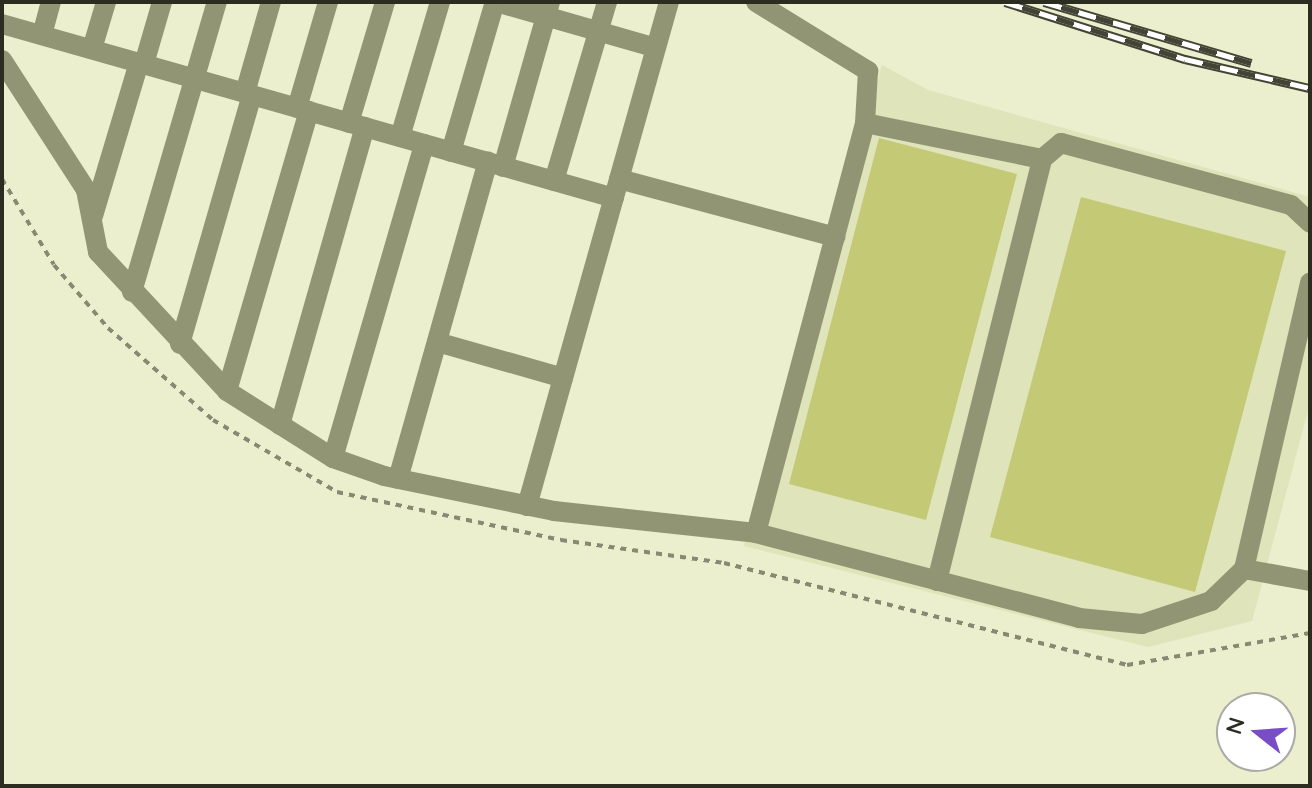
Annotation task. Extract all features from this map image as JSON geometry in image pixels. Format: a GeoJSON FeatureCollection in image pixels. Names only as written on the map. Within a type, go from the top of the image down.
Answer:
{"type":"FeatureCollection","features":[{"type":"Feature","properties":{"kind":"street"},"geometry":{"type":"LineString","coordinates":[[42,35],[51,2]]}},
{"type":"Feature","properties":{"kind":"street"},"geometry":{"type":"LineString","coordinates":[[92,49],[106,2]]}},
{"type":"Feature","properties":{"kind":"street"},"geometry":{"type":"LineString","coordinates":[[89,228],[162,2]]}},
{"type":"Feature","properties":{"kind":"street"},"geometry":{"type":"LineString","coordinates":[[132,292],[217,2]]}},
{"type":"Feature","properties":{"kind":"street"},"geometry":{"type":"LineString","coordinates":[[180,344],[271,2]]}},
{"type":"Feature","properties":{"kind":"street"},"geometry":{"type":"LineString","coordinates":[[227,391],[303,110],[328,2]]}},
{"type":"Feature","properties":{"kind":"street"},"geometry":{"type":"LineString","coordinates":[[280,425],[357,125],[385,2]]}},
{"type":"Feature","properties":{"kind":"street"},"geometry":{"type":"LineString","coordinates":[[400,137],[440,2]]}},
{"type":"Feature","properties":{"kind":"street"},"geometry":{"type":"LineString","coordinates":[[451,152],[495,2],[548,9],[598,31],[656,48]]}},
{"type":"Feature","properties":{"kind":"street"},"geometry":{"type":"LineString","coordinates":[[554,181],[607,2]]}},
{"type":"Feature","properties":{"kind":"street"},"geometry":{"type":"LineString","coordinates":[[527,506],[669,2]]}},
{"type":"Feature","properties":{"kind":"street"},"geometry":{"type":"LineString","coordinates":[[756,2],[868,71],[865,123],[756,533]]}},
{"type":"Feature","properties":{"kind":"street"},"geometry":{"type":"LineString","coordinates":[[398,479],[437,342],[548,9]]}},
{"type":"Feature","properties":{"kind":"street"},"geometry":{"type":"LineString","coordinates":[[2,24],[554,181],[616,189],[835,237]]}},
{"type":"Feature","properties":{"kind":"street"},"geometry":{"type":"LineString","coordinates":[[2,60],[86,190],[89,228],[98,252],[180,344],[227,391],[333,458],[398,479],[622,523],[756,533],[1079,618],[1142,624],[1211,601],[1244,569],[1310,282]]}},
{"type":"Feature","properties":{"kind":"street"},"geometry":{"type":"LineString","coordinates":[[865,123],[1042,159]]}},
{"type":"Feature","properties":{"kind":"street"},"geometry":{"type":"LineString","coordinates":[[937,581],[1042,159],[1061,143],[1291,205],[1310,223]]}},
{"type":"Feature","properties":{"kind":"street"},"geometry":{"type":"LineString","coordinates":[[333,458],[424,144]]}},
{"type":"Feature","properties":{"kind":"street"},"geometry":{"type":"LineString","coordinates":[[437,342],[563,378]]}},
{"type":"Feature","properties":{"kind":"street"},"geometry":{"type":"LineString","coordinates":[[1244,569],[1310,581]]}},
{"type":"Feature","properties":{"kind":"shaded area"},"geometry":{"type":"Polygon","coordinates":[[[882,65],[928,90],[1310,197],[1310,403],[1252,621],[1148,647],[744,546],[882,65]]]}},
{"type":"Feature","properties":{"kind":"building"},"geometry":{"type":"Polygon","coordinates":[[[879,138],[1017,174],[926,520],[789,484],[879,138]]]}},
{"type":"Feature","properties":{"kind":"building"},"geometry":{"type":"Polygon","coordinates":[[[1081,197],[1286,251],[1195,592],[990,537],[1081,197]]]}},
{"type":"Feature","properties":{"kind":"railway"},"geometry":{"type":"LineString","coordinates":[[1005,2],[1185,59],[1310,88]]}},
{"type":"Feature","properties":{"kind":"railway"},"geometry":{"type":"LineString","coordinates":[[1044,2],[1251,63]]}}]}
